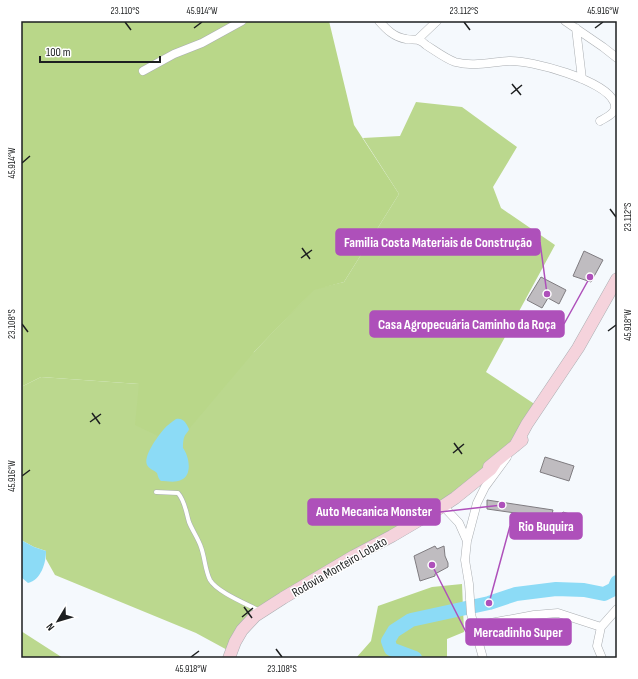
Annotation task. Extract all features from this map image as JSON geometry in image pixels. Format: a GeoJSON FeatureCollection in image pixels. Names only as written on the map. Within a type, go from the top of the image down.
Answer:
{"type":"FeatureCollection","features":[{"type":"Feature","properties":{"kind":"main road","name":"Rodovia Monteiro Lobato"},"geometry":{"type":"LineString","coordinates":[[229,658],[235,642],[242,630],[255,616],[354,556],[443,506],[491,469],[495,463],[515,446],[527,424],[578,348],[617,279]]}},
{"type":"Feature","properties":{"kind":"street"},"geometry":{"type":"LineString","coordinates":[[143,71],[174,54],[202,43],[242,21]]}},
{"type":"Feature","properties":{"kind":"street"},"geometry":{"type":"LineString","coordinates":[[379,21],[393,34],[408,40],[418,40],[453,61],[467,64],[510,61],[527,63],[582,79],[602,89],[612,97],[615,104],[614,110],[612,114],[600,121]]}},
{"type":"Feature","properties":{"kind":"street"},"geometry":{"type":"LineString","coordinates":[[418,40],[437,21]]}},
{"type":"Feature","properties":{"kind":"street"},"geometry":{"type":"LineString","coordinates":[[565,21],[617,58]]}},
{"type":"Feature","properties":{"kind":"street"},"geometry":{"type":"LineString","coordinates":[[576,28],[582,79]]}},
{"type":"Feature","properties":{"kind":"street"},"geometry":{"type":"LineString","coordinates":[[483,658],[471,614],[469,584],[465,560],[467,541],[476,503],[485,487],[515,446]]}},
{"type":"Feature","properties":{"kind":"street"},"geometry":{"type":"LineString","coordinates":[[443,506],[459,523],[467,541]]}},
{"type":"Feature","properties":{"kind":"street"},"geometry":{"type":"LineString","coordinates":[[602,658],[597,646],[601,628],[617,609]]}},
{"type":"Feature","properties":{"kind":"street"},"geometry":{"type":"LineString","coordinates":[[474,626],[534,615],[558,613],[601,628]]}},
{"type":"Feature","properties":{"kind":"lane"},"geometry":{"type":"LineString","coordinates":[[156,492],[178,493],[182,498],[190,523],[201,547],[206,570],[215,587],[262,612]]}},
{"type":"Feature","properties":{"kind":"green space"},"geometry":{"type":"Polygon","coordinates":[[[21,21],[329,21],[354,125],[399,194],[344,282],[314,290],[254,352],[189,429],[188,426],[179,419],[170,424],[158,436],[135,425],[139,384],[41,377],[21,387],[21,21]]]}},
{"type":"Feature","properties":{"kind":"green space"},"geometry":{"type":"Polygon","coordinates":[[[416,102],[462,107],[517,147],[493,187],[501,208],[555,245],[486,372],[539,407],[515,446],[466,489],[255,616],[231,652],[196,633],[55,575],[46,559],[46,551],[21,540],[21,387],[41,377],[139,384],[254,352],[314,289],[344,282],[399,194],[363,138],[400,136],[416,102]]]}},
{"type":"Feature","properties":{"kind":"green space"},"geometry":{"type":"Polygon","coordinates":[[[462,584],[464,632],[447,639],[447,658],[356,658],[371,641],[378,606],[432,587],[462,584]]]}},
{"type":"Feature","properties":{"kind":"green space"},"geometry":{"type":"Polygon","coordinates":[[[21,631],[63,658],[21,658],[21,631]]]}},
{"type":"Feature","properties":{"kind":"water"},"geometry":{"type":"Polygon","coordinates":[[[176,419],[183,420],[189,429],[183,441],[183,448],[189,465],[188,470],[185,478],[179,481],[161,481],[157,473],[149,468],[146,461],[152,446],[161,432],[176,419]]]}},
{"type":"Feature","properties":{"kind":"water"},"geometry":{"type":"Polygon","coordinates":[[[21,540],[46,551],[42,570],[33,581],[28,583],[21,577],[21,540]]]}},
{"type":"Feature","properties":{"kind":"building"},"geometry":{"type":"Polygon","coordinates":[[[584,251],[603,260],[591,282],[573,276],[584,251]]]}},
{"type":"Feature","properties":{"kind":"building"},"geometry":{"type":"Polygon","coordinates":[[[541,277],[566,290],[559,304],[548,298],[542,308],[527,300],[541,277]]]}},
{"type":"Feature","properties":{"kind":"building"},"geometry":{"type":"Polygon","coordinates":[[[545,457],[574,466],[569,481],[540,472],[545,457]]]}},
{"type":"Feature","properties":{"kind":"building"},"geometry":{"type":"Polygon","coordinates":[[[487,500],[553,510],[551,518],[487,509],[487,500]]]}},
{"type":"Feature","properties":{"kind":"building"},"geometry":{"type":"Polygon","coordinates":[[[563,512],[573,515],[574,520],[572,527],[568,529],[563,529],[558,524],[558,517],[563,512]]]}},
{"type":"Feature","properties":{"kind":"building"},"geometry":{"type":"Polygon","coordinates":[[[435,546],[437,549],[444,546],[448,567],[435,574],[435,576],[420,581],[414,556],[435,546]]]}},
{"type":"Feature","properties":{"kind":"waterway"},"geometry":{"type":"LineString","coordinates":[[415,658],[391,649],[388,641],[394,631],[411,620],[489,603],[516,594],[556,589],[584,590],[604,594],[614,589],[617,582]]}},
{"type":"Feature","properties":{"kind":"place","name":"Casa Agropecuária Caminho da Roça"},"geometry":{"type":"Point","coordinates":[590,277]}},
{"type":"Feature","properties":{"kind":"place","name":"Familia Costa Materiais de Construção"},"geometry":{"type":"Point","coordinates":[547,294]}},
{"type":"Feature","properties":{"kind":"place","name":"Auto Mecanica Monster"},"geometry":{"type":"Point","coordinates":[502,505]}},
{"type":"Feature","properties":{"kind":"place","name":"Mercadinho Super"},"geometry":{"type":"Point","coordinates":[432,565]}},
{"type":"Feature","properties":{"kind":"place","name":"Rio Buquira"},"geometry":{"type":"Point","coordinates":[489,603]}}]}
